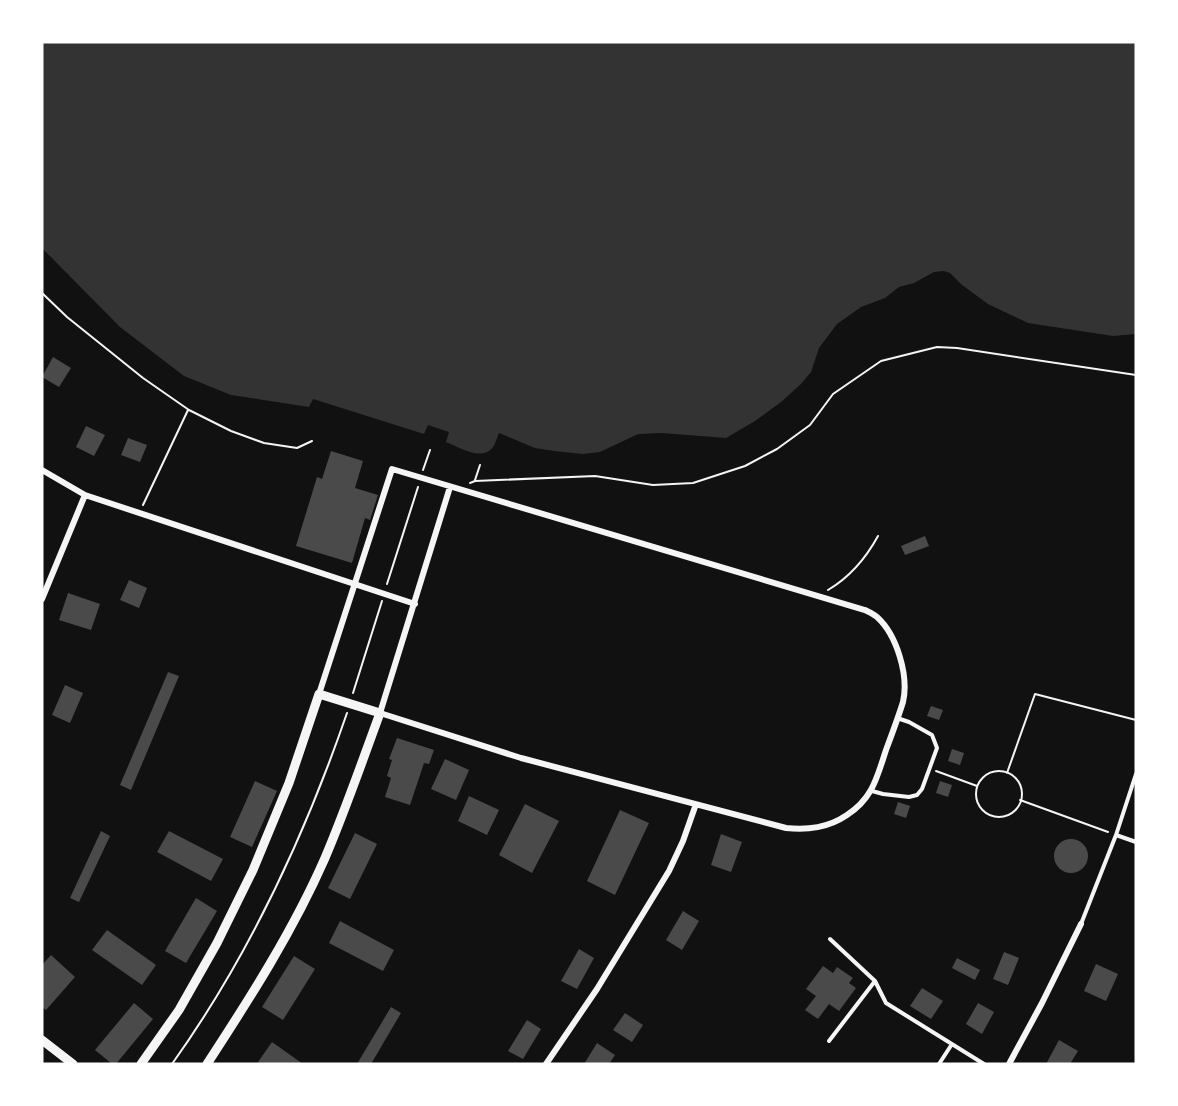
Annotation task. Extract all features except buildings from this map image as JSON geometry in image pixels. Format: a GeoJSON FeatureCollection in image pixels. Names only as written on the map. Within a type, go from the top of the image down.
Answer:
{"type":"FeatureCollection","features":[{"type":"Feature","properties":{"kind":"street"},"geometry":{"type":"LineString","coordinates":[[141,1064],[179,1010],[217,943],[253,870],[289,783],[392,469],[865,610],[876,616],[894,640],[902,664],[904,683],[903,700],[872,791],[849,814],[836,822],[821,828],[803,829],[786,828],[521,758],[319,694]]}},
{"type":"Feature","properties":{"kind":"street"},"geometry":{"type":"LineString","coordinates":[[42,470],[85,495],[415,604]]}},
{"type":"Feature","properties":{"kind":"street"},"geometry":{"type":"LineString","coordinates":[[207,1064],[270,964],[324,860],[380,713],[453,488]]}},
{"type":"Feature","properties":{"kind":"street"},"geometry":{"type":"LineString","coordinates":[[42,599],[85,495]]}},
{"type":"Feature","properties":{"kind":"street"},"geometry":{"type":"LineString","coordinates":[[546,1064],[597,989],[669,871],[696,804]]}},
{"type":"Feature","properties":{"kind":"street"},"geometry":{"type":"LineString","coordinates":[[1009,1064],[1042,1004],[1081,924]]}},
{"type":"Feature","properties":{"kind":"street"},"geometry":{"type":"LineString","coordinates":[[42,1040],[73,1064]]}},
{"type":"Feature","properties":{"kind":"lane"},"geometry":{"type":"LineString","coordinates":[[872,791],[909,797],[916,795],[922,789],[930,769],[937,748],[932,735],[897,718]]}},
{"type":"Feature","properties":{"kind":"lane"},"geometry":{"type":"LineString","coordinates":[[1081,924],[1116,835],[1136,774]]}},
{"type":"Feature","properties":{"kind":"lane"},"geometry":{"type":"LineString","coordinates":[[1116,835],[1136,842]]}},
{"type":"Feature","properties":{"kind":"lane"},"geometry":{"type":"LineString","coordinates":[[830,939],[875,981],[886,1003],[984,1064]]}},
{"type":"Feature","properties":{"kind":"lane"},"geometry":{"type":"LineString","coordinates":[[829,1041],[875,981]]}},
{"type":"Feature","properties":{"kind":"lane"},"geometry":{"type":"LineString","coordinates":[[939,1064],[952,1044]]}},
{"type":"Feature","properties":{"kind":"path"},"geometry":{"type":"LineString","coordinates":[[42,294],[142,378],[189,410],[231,431],[264,443],[297,448],[312,441]]}},
{"type":"Feature","properties":{"kind":"path"},"geometry":{"type":"LineString","coordinates":[[453,488],[475,481],[595,477],[653,485],[693,483],[745,466],[777,449],[810,424],[833,394],[881,361],[937,347],[1136,375]]}},
{"type":"Feature","properties":{"kind":"path"},"geometry":{"type":"LineString","coordinates":[[139,513],[189,410]]}},
{"type":"Feature","properties":{"kind":"path"},"geometry":{"type":"LineString","coordinates":[[172,1064],[216,999],[279,879],[316,797],[350,704],[430,450]]}},
{"type":"Feature","properties":{"kind":"path"},"geometry":{"type":"LineString","coordinates":[[475,481],[480,465]]}},
{"type":"Feature","properties":{"kind":"path"},"geometry":{"type":"LineString","coordinates":[[818,596],[841,582],[868,555],[878,536]]}},
{"type":"Feature","properties":{"kind":"path"},"geometry":{"type":"LineString","coordinates":[[1007,773],[1035,694],[1136,720]]}},
{"type":"Feature","properties":{"kind":"path"},"geometry":{"type":"LineString","coordinates":[[930,769],[977,786]]}},
{"type":"Feature","properties":{"kind":"path"},"geometry":{"type":"LineString","coordinates":[[1000,771],[1007,773],[1017,781],[1020,787],[1020,800],[1017,807],[1006,815],[992,815],[985,812],[977,801],[977,786],[986,775],[1000,771]]}},
{"type":"Feature","properties":{"kind":"path"},"geometry":{"type":"LineString","coordinates":[[1020,800],[1116,835]]}},
{"type":"Feature","properties":{"kind":"shaded area"},"geometry":{"type":"Polygon","coordinates":[[[42,42],[1136,42],[1136,334],[1113,336],[1028,323],[988,304],[950,273],[934,272],[914,283],[899,287],[885,298],[861,307],[837,324],[819,348],[811,372],[801,384],[755,421],[726,438],[662,433],[638,434],[600,452],[583,454],[535,448],[499,433],[494,445],[488,451],[477,453],[446,442],[449,432],[428,425],[424,434],[313,399],[309,407],[231,395],[184,376],[120,327],[42,248],[42,42]]]}}]}
